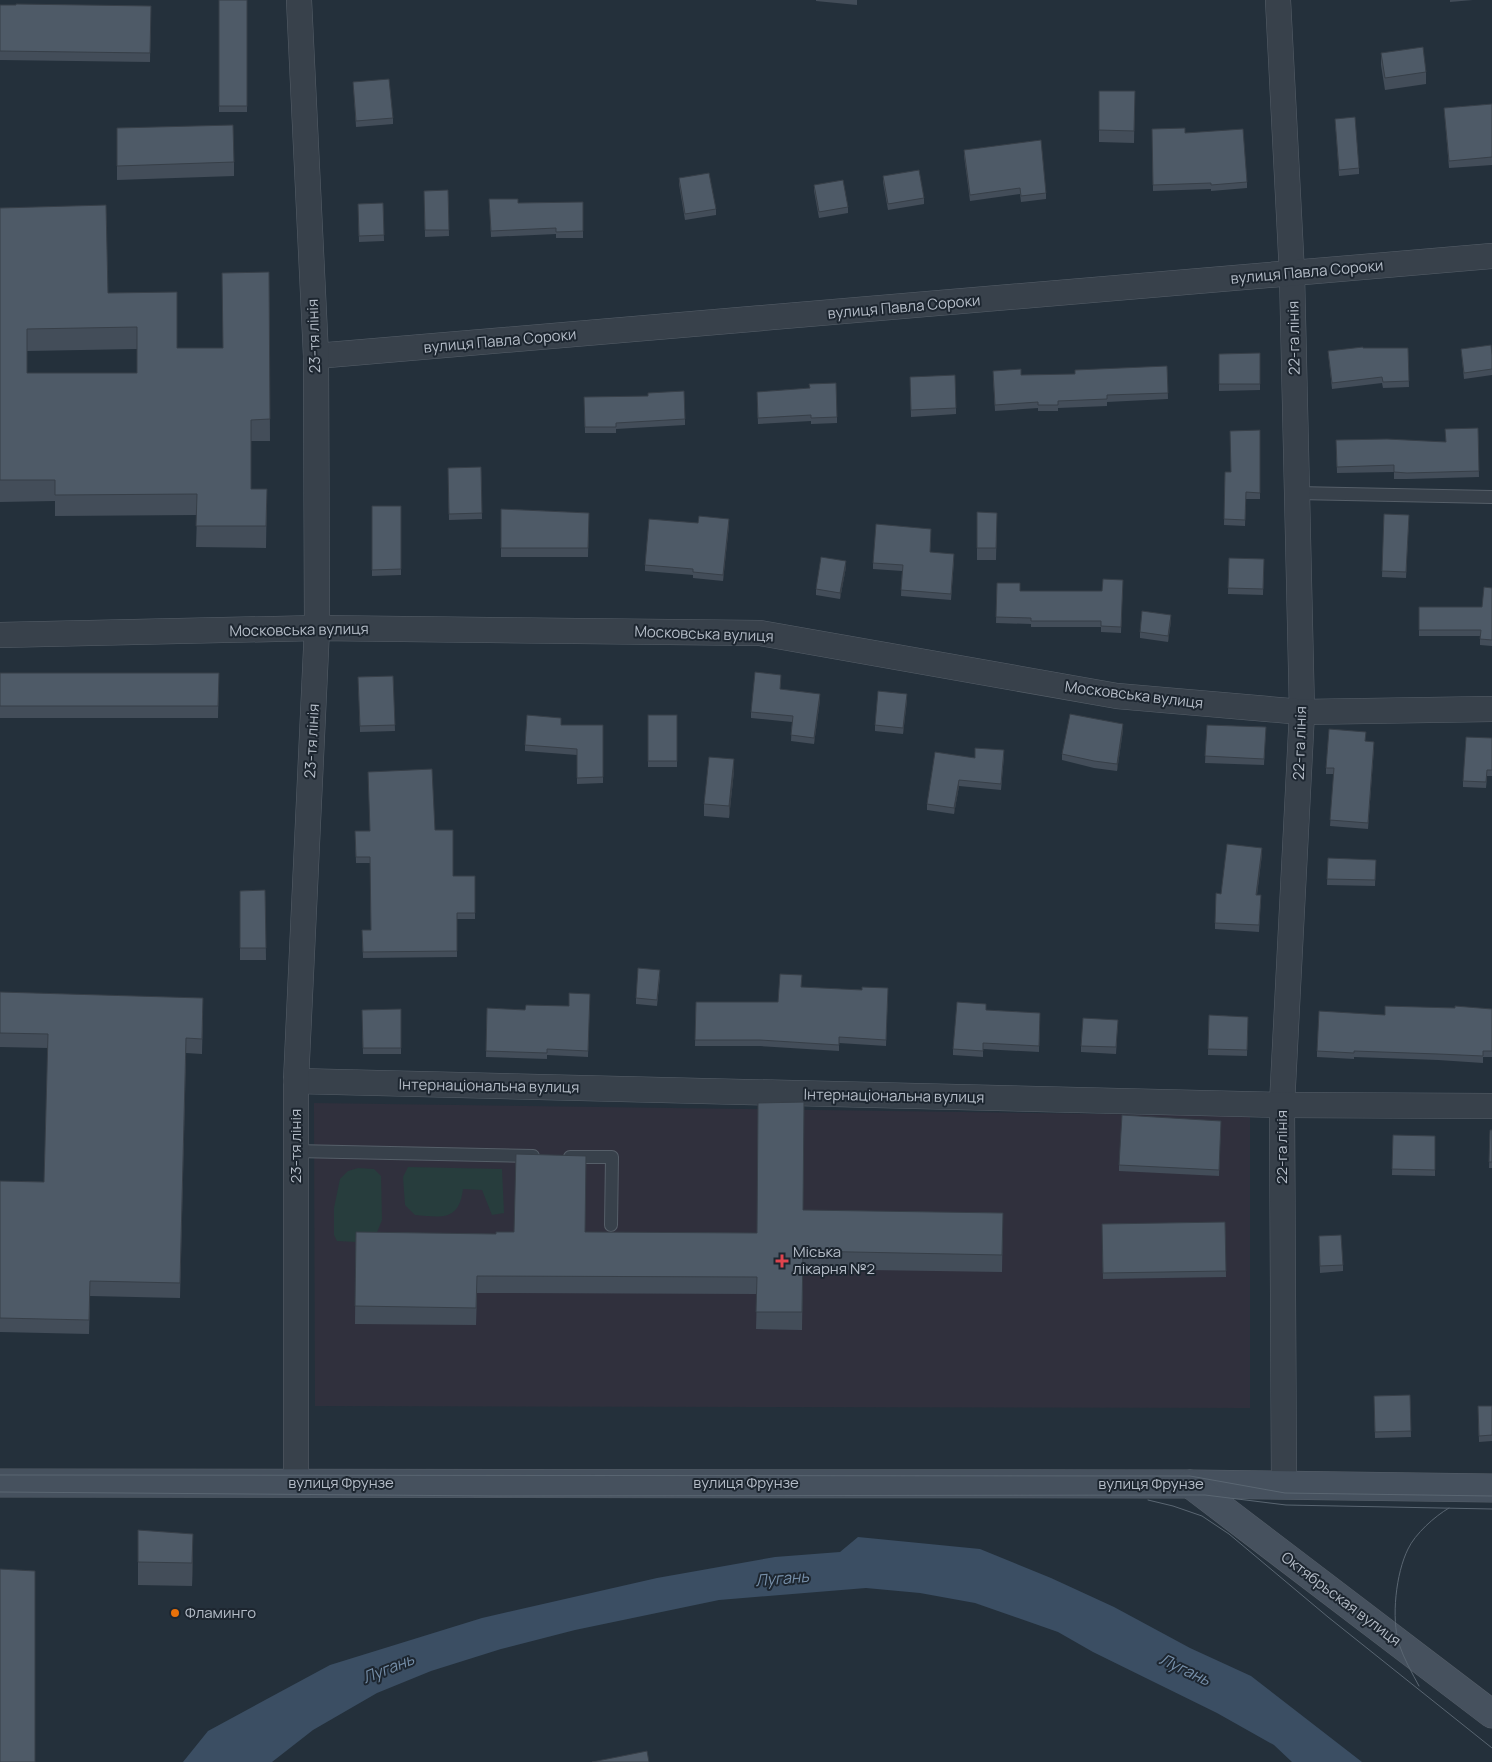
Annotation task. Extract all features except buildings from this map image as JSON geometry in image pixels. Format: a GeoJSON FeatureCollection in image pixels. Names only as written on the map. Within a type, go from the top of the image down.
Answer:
{"type":"FeatureCollection","features":[{"type":"Feature","properties":{"kind":"street","name":"23-тя лінія"},"geometry":{"type":"LineString","coordinates":[[296,1482],[296,1082],[317,628],[316,356],[299,0]]}},
{"type":"Feature","properties":{"kind":"street","name":"22-га лінія"},"geometry":{"type":"LineString","coordinates":[[1278,0],[1292,274],[1302,712],[1282,1105],[1284,1485]]}},
{"type":"Feature","properties":{"kind":"street","name":"вулиця Павла Сороки"},"geometry":{"type":"LineString","coordinates":[[316,356],[1492,256]]}},
{"type":"Feature","properties":{"kind":"street","name":"Московська вулиця"},"geometry":{"type":"LineString","coordinates":[[0,635],[317,628],[760,633],[1117,696],[1302,712],[1492,709]]}},
{"type":"Feature","properties":{"kind":"street","name":"Інтернаціональна вулиця"},"geometry":{"type":"LineString","coordinates":[[296,1082],[1282,1105],[1492,1106]]}},
{"type":"Feature","properties":{"kind":"street","name":"вулиця Фрунзе"},"geometry":{"type":"LineString","coordinates":[[0,1482],[1190,1484],[1492,1488]]}},
{"type":"Feature","properties":{"kind":"street","name":"Октябрьская вулиця"},"geometry":{"type":"LineString","coordinates":[[1190,1484],[1492,1714]]}},
{"type":"Feature","properties":{"kind":"lane"},"geometry":{"type":"LineString","coordinates":[[1297,492],[1492,497]]}},
{"type":"Feature","properties":{"kind":"lane"},"geometry":{"type":"LineString","coordinates":[[296,1151],[612,1158],[611,1225]]}},
{"type":"Feature","properties":{"kind":"shaded area","name":"Міська лікарня №2"},"geometry":{"type":"Polygon","coordinates":[[[314,1103],[1250,1116],[1250,1408],[315,1406],[314,1103]]]}},
{"type":"Feature","properties":{"kind":"green space"},"geometry":{"type":"Polygon","coordinates":[[[408,1167],[502,1169],[504,1213],[492,1215],[482,1190],[463,1189],[461,1200],[453,1212],[441,1216],[415,1215],[405,1205],[403,1177],[408,1167]]]}},
{"type":"Feature","properties":{"kind":"green space"},"geometry":{"type":"Polygon","coordinates":[[[358,1168],[374,1169],[381,1176],[382,1220],[375,1237],[357,1242],[337,1241],[334,1235],[334,1208],[340,1179],[348,1171],[358,1168]]]}},
{"type":"Feature","properties":{"kind":"water","name":"Лугань"},"geometry":{"type":"Polygon","coordinates":[[[858,1537],[980,1549],[1051,1578],[1114,1607],[1190,1648],[1251,1676],[1362,1762],[1292,1762],[1274,1745],[1217,1713],[1093,1652],[1058,1632],[975,1603],[920,1593],[866,1588],[719,1600],[575,1630],[501,1649],[431,1671],[377,1693],[313,1730],[272,1762],[183,1762],[208,1731],[330,1665],[482,1618],[657,1578],[775,1557],[840,1552],[858,1537]]]}},
{"type":"Feature","properties":{"kind":"tram line"},"geometry":{"type":"LineString","coordinates":[[0,1475],[1190,1476],[1285,1493],[1492,1496]]}},
{"type":"Feature","properties":{"kind":"tram line"},"geometry":{"type":"LineString","coordinates":[[0,1492],[496,1496],[1205,1495],[1286,1505],[1492,1509]]}},
{"type":"Feature","properties":{"kind":"tram line"},"geometry":{"type":"LineString","coordinates":[[1148,1500],[1202,1516],[1229,1534],[1328,1617],[1492,1748]]}},
{"type":"Feature","properties":{"kind":"tram line"},"geometry":{"type":"LineString","coordinates":[[1419,1686],[1403,1655],[1395,1622],[1400,1570],[1415,1537],[1449,1508]]}},
{"type":"Feature","properties":{"kind":"place","name":"Міська лікарня №2"},"geometry":{"type":"Point","coordinates":[782,1261]}},
{"type":"Feature","properties":{"kind":"place","name":"Фламинго"},"geometry":{"type":"Point","coordinates":[175,1613]}}]}
